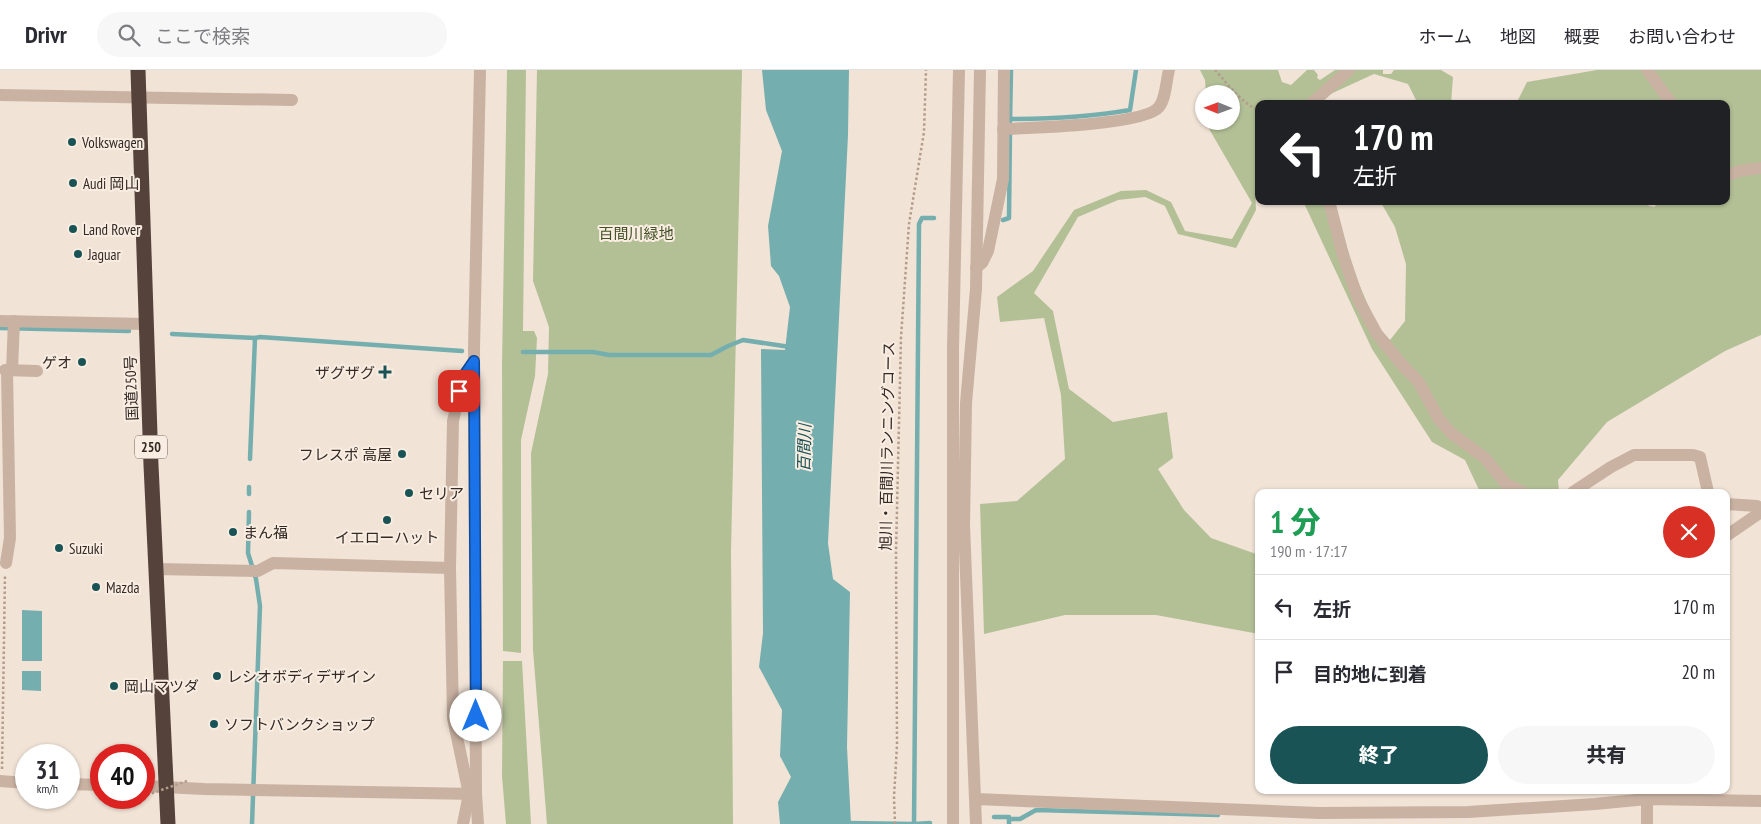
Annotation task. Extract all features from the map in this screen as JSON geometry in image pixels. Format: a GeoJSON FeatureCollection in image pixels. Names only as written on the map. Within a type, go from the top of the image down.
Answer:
{"type":"FeatureCollection","features":[{"type":"Feature","properties":{"kind":"highway","name":"国道250号"},"geometry":{"type":"LineString","coordinates":[[138,70],[146,324],[168,824]]}},
{"type":"Feature","properties":{"kind":"street"},"geometry":{"type":"LineString","coordinates":[[463,824],[472,794],[474,361],[480,70]]}},
{"type":"Feature","properties":{"kind":"street"},"geometry":{"type":"LineString","coordinates":[[953,824],[953,349],[959,70]]}},
{"type":"Feature","properties":{"kind":"street"},"geometry":{"type":"LineString","coordinates":[[976,824],[964,525],[966,403],[976,302],[980,70]]}},
{"type":"Feature","properties":{"kind":"street"},"geometry":{"type":"LineString","coordinates":[[976,268],[982,263],[988,251],[1003,179],[1007,129],[1004,70]]}},
{"type":"Feature","properties":{"kind":"street"},"geometry":{"type":"LineString","coordinates":[[1007,129],[1065,127],[1103,122],[1150,112],[1158,109],[1162,101],[1169,70]]}},
{"type":"Feature","properties":{"kind":"street"},"geometry":{"type":"LineString","coordinates":[[1315,100],[1349,70]]}},
{"type":"Feature","properties":{"kind":"street"},"geometry":{"type":"LineString","coordinates":[[1647,70],[1669,100]]}},
{"type":"Feature","properties":{"kind":"street"},"geometry":{"type":"LineString","coordinates":[[0,95],[292,100]]}},
{"type":"Feature","properties":{"kind":"street"},"geometry":{"type":"LineString","coordinates":[[1730,174],[1739,170],[1761,168]]}},
{"type":"Feature","properties":{"kind":"street"},"geometry":{"type":"LineString","coordinates":[[1329,205],[1343,255],[1358,298],[1377,334],[1418,381],[1440,419],[1451,432],[1485,458],[1506,484],[1517,489]]}},
{"type":"Feature","properties":{"kind":"street"},"geometry":{"type":"LineString","coordinates":[[0,321],[14,326],[146,324]]}},
{"type":"Feature","properties":{"kind":"street"},"geometry":{"type":"LineString","coordinates":[[6,563],[10,538],[6,370],[14,326]]}},
{"type":"Feature","properties":{"kind":"street"},"geometry":{"type":"LineString","coordinates":[[474,361],[463,377],[453,421],[450,568],[453,718],[478,824]]}},
{"type":"Feature","properties":{"kind":"street"},"geometry":{"type":"LineString","coordinates":[[6,370],[37,371]]}},
{"type":"Feature","properties":{"kind":"street"},"geometry":{"type":"LineString","coordinates":[[1578,489],[1611,467],[1634,455],[1693,455],[1700,457],[1707,489]]}},
{"type":"Feature","properties":{"kind":"street"},"geometry":{"type":"LineString","coordinates":[[1730,504],[1757,506],[1761,512],[1730,533]]}},
{"type":"Feature","properties":{"kind":"street"},"geometry":{"type":"LineString","coordinates":[[156,569],[258,571],[273,562],[450,568]]}},
{"type":"Feature","properties":{"kind":"street"},"geometry":{"type":"LineString","coordinates":[[1,782],[15,783]]}},
{"type":"Feature","properties":{"kind":"street"},"geometry":{"type":"LineString","coordinates":[[155,788],[166,786],[254,790],[472,794]]}},
{"type":"Feature","properties":{"kind":"street"},"geometry":{"type":"LineString","coordinates":[[976,798],[1319,813],[1468,812],[1595,804],[1642,796],[1761,801]]}},
{"type":"Feature","properties":{"kind":"street"},"geometry":{"type":"LineString","coordinates":[[1642,796],[1647,824]]}},
{"type":"Feature","properties":{"kind":"path","name":"旭川・百間川ランニングコース"},"geometry":{"type":"LineString","coordinates":[[895,824],[894,796],[897,745],[896,552],[901,337],[909,224],[924,132],[926,70]]}},
{"type":"Feature","properties":{"kind":"path"},"geometry":{"type":"LineString","coordinates":[[1215,70],[1242,99],[1255,108]]}},
{"type":"Feature","properties":{"kind":"path"},"geometry":{"type":"LineString","coordinates":[[1,782],[6,563]]}},
{"type":"Feature","properties":{"kind":"path"},"geometry":{"type":"LineString","coordinates":[[155,788],[187,781]]}},
{"type":"Feature","properties":{"kind":"green space"},"geometry":{"type":"Polygon","coordinates":[[[507,70],[526,70],[523,331],[534,331],[537,338],[535,376],[521,440],[521,653],[503,651],[502,365],[507,70]]]}},
{"type":"Feature","properties":{"kind":"green space","name":"百間川緑地"},"geometry":{"type":"Polygon","coordinates":[[[537,70],[742,70],[731,552],[733,824],[547,824],[533,650],[531,453],[548,374],[549,327],[533,281],[537,70]]]}},
{"type":"Feature","properties":{"kind":"green space"},"geometry":{"type":"Polygon","coordinates":[[[1200,70],[1278,70],[1282,82],[1291,85],[1307,70],[1314,70],[1318,75],[1317,78],[1320,80],[1335,70],[1383,70],[1383,74],[1391,74],[1394,70],[1441,70],[1453,77],[1451,100],[1416,100],[1408,84],[1374,74],[1326,96],[1322,100],[1255,100],[1256,210],[1236,248],[1178,234],[1165,206],[1145,197],[1118,200],[1078,217],[1034,293],[1053,311],[1069,389],[1113,422],[1167,412],[1173,458],[1158,469],[1184,510],[1211,538],[1255,554],[1255,633],[1156,615],[1065,615],[984,634],[980,504],[1017,501],[1065,459],[1061,395],[1044,318],[1000,322],[997,297],[1033,271],[1074,210],[1121,191],[1146,190],[1171,202],[1185,231],[1232,239],[1252,203],[1210,130],[1240,130],[1240,85],[1205,85],[1200,70]]]}},
{"type":"Feature","properties":{"kind":"green space"},"geometry":{"type":"Polygon","coordinates":[[[1597,70],[1761,70],[1761,335],[1725,351],[1607,422],[1558,480],[1559,489],[1479,489],[1465,460],[1432,442],[1372,349],[1305,205],[1334,205],[1356,277],[1377,326],[1390,340],[1405,321],[1406,264],[1395,227],[1382,205],[1647,205],[1654,207],[1656,205],[1730,205],[1730,100],[1518,100],[1527,82],[1597,70]]]}},
{"type":"Feature","properties":{"kind":"green space"},"geometry":{"type":"Polygon","coordinates":[[[503,661],[522,661],[531,824],[506,824],[502,776],[503,661]]]}},
{"type":"Feature","properties":{"kind":"water","name":"百間川"},"geometry":{"type":"Polygon","coordinates":[[[762,70],[849,70],[848,135],[828,543],[833,579],[850,592],[847,747],[851,824],[780,824],[778,802],[791,777],[780,756],[782,710],[759,667],[763,633],[761,349],[785,350],[790,307],[779,276],[771,266],[768,226],[782,151],[766,110],[762,70]]]}},
{"type":"Feature","properties":{"kind":"water"},"geometry":{"type":"Polygon","coordinates":[[[22,610],[42,611],[42,661],[22,661],[22,610]]]}},
{"type":"Feature","properties":{"kind":"water"},"geometry":{"type":"Polygon","coordinates":[[[22,671],[41,671],[41,691],[22,690],[22,671]]]}},
{"type":"Feature","properties":{"kind":"waterway"},"geometry":{"type":"LineString","coordinates":[[1010,122],[1011,70]]}},
{"type":"Feature","properties":{"kind":"waterway"},"geometry":{"type":"LineString","coordinates":[[1010,119],[1070,117],[1130,110],[1136,70]]}},
{"type":"Feature","properties":{"kind":"waterway"},"geometry":{"type":"LineString","coordinates":[[1003,220],[1009,218],[1010,130]]}},
{"type":"Feature","properties":{"kind":"waterway"},"geometry":{"type":"LineString","coordinates":[[914,824],[919,224],[922,218],[934,218]]}},
{"type":"Feature","properties":{"kind":"waterway"},"geometry":{"type":"LineString","coordinates":[[0,328],[129,331]]}},
{"type":"Feature","properties":{"kind":"waterway"},"geometry":{"type":"LineString","coordinates":[[172,334],[260,337],[462,351]]}},
{"type":"Feature","properties":{"kind":"waterway"},"geometry":{"type":"LineString","coordinates":[[250,459],[255,338]]}},
{"type":"Feature","properties":{"kind":"waterway"},"geometry":{"type":"LineString","coordinates":[[523,352],[593,352],[609,355],[711,355],[743,340],[790,347]]}},
{"type":"Feature","properties":{"kind":"waterway"},"geometry":{"type":"LineString","coordinates":[[249,487],[249,494]]}},
{"type":"Feature","properties":{"kind":"waterway"},"geometry":{"type":"LineString","coordinates":[[249,512],[248,553],[256,579],[260,606],[252,824]]}},
{"type":"Feature","properties":{"kind":"waterway"},"geometry":{"type":"LineString","coordinates":[[1009,819],[1020,819],[1036,810],[1218,815]]}},
{"type":"Feature","properties":{"kind":"waterway"},"geometry":{"type":"LineString","coordinates":[[994,817],[1009,817],[1009,824]]}},
{"type":"Feature","properties":{"kind":"waterway"},"geometry":{"type":"LineString","coordinates":[[845,823],[913,824]]}},
{"type":"Feature","properties":{"kind":"waterway"},"geometry":{"type":"LineString","coordinates":[[914,824],[930,823]]}},
{"type":"Feature","properties":{"kind":"place","name":"Volkswagen"},"geometry":{"type":"Point","coordinates":[72,142]}},
{"type":"Feature","properties":{"kind":"place","name":"Audi 岡山"},"geometry":{"type":"Point","coordinates":[73,183]}},
{"type":"Feature","properties":{"kind":"place","name":"Land Rover"},"geometry":{"type":"Point","coordinates":[73,229]}},
{"type":"Feature","properties":{"kind":"place","name":"Jaguar"},"geometry":{"type":"Point","coordinates":[78,254]}},
{"type":"Feature","properties":{"kind":"place","name":"ゲオ"},"geometry":{"type":"Point","coordinates":[82,362]}},
{"type":"Feature","properties":{"kind":"place","name":"ザグザグ"},"geometry":{"type":"Point","coordinates":[385,372]}},
{"type":"Feature","properties":{"kind":"place","name":"フレスポ 高屋"},"geometry":{"type":"Point","coordinates":[402,454]}},
{"type":"Feature","properties":{"kind":"place","name":"セリア"},"geometry":{"type":"Point","coordinates":[409,493]}},
{"type":"Feature","properties":{"kind":"place","name":"イエローハット"},"geometry":{"type":"Point","coordinates":[387,520]}},
{"type":"Feature","properties":{"kind":"place","name":"まん福"},"geometry":{"type":"Point","coordinates":[233,532]}},
{"type":"Feature","properties":{"kind":"place","name":"Suzuki"},"geometry":{"type":"Point","coordinates":[59,548]}},
{"type":"Feature","properties":{"kind":"place","name":"Mazda"},"geometry":{"type":"Point","coordinates":[96,587]}},
{"type":"Feature","properties":{"kind":"place","name":"レシオボディデザイン"},"geometry":{"type":"Point","coordinates":[217,676]}},
{"type":"Feature","properties":{"kind":"place","name":"岡山マツダ"},"geometry":{"type":"Point","coordinates":[114,686]}},
{"type":"Feature","properties":{"kind":"place","name":"ソフトバンクショップ"},"geometry":{"type":"Point","coordinates":[214,724]}},
{"type":"Feature","properties":{"kind":"route"},"geometry":{"type":"LineString","coordinates":[[459,391],[463,377],[474,361],[476,716]]}}]}
